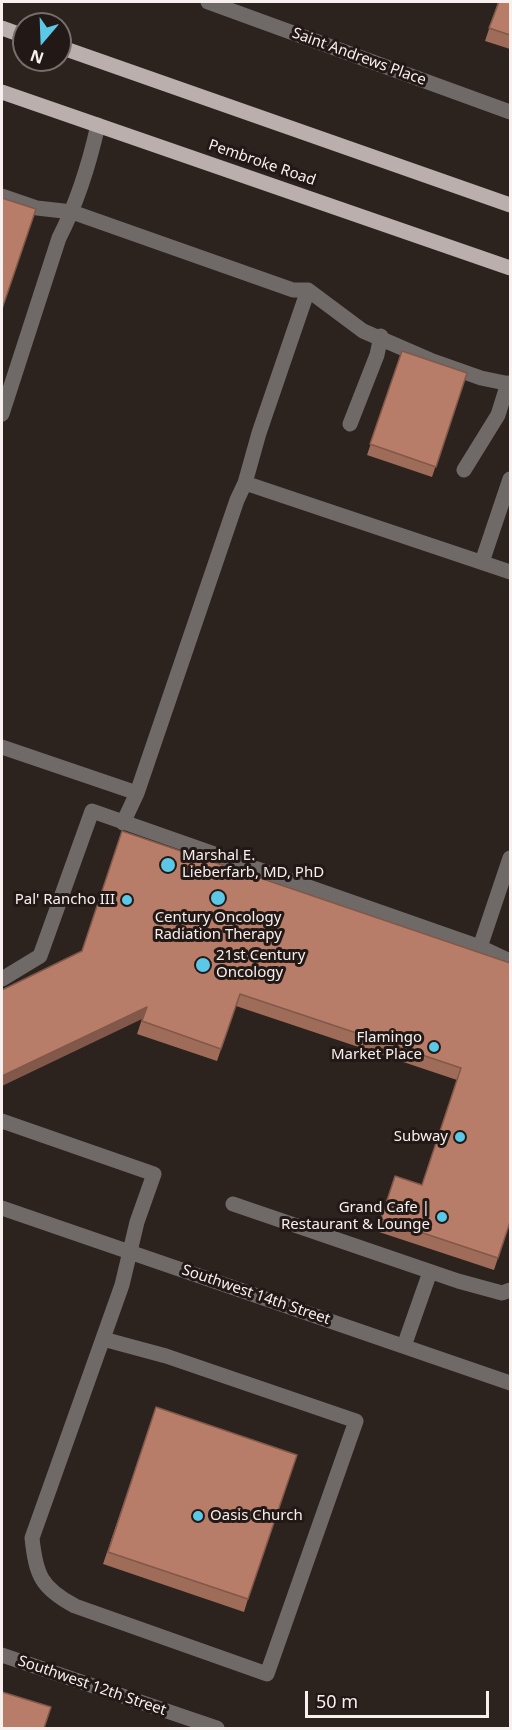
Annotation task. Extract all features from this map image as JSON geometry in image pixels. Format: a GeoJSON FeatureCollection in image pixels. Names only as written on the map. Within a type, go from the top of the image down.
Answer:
{"type":"FeatureCollection","features":[{"type":"Feature","properties":{"kind":"main road"},"geometry":{"type":"LineString","coordinates":[[72,51],[510,205]]}},
{"type":"Feature","properties":{"kind":"main road","name":"Pembroke Road"},"geometry":{"type":"LineString","coordinates":[[2,92],[510,268]]}},
{"type":"Feature","properties":{"kind":"street","name":"Saint Andrews Place"},"geometry":{"type":"LineString","coordinates":[[208,2],[510,112]]}},
{"type":"Feature","properties":{"kind":"street"},"geometry":{"type":"LineString","coordinates":[[2,414],[59,238],[87,173],[98,125]]}},
{"type":"Feature","properties":{"kind":"street"},"geometry":{"type":"LineString","coordinates":[[2,195],[37,208],[72,212],[293,290],[308,290],[363,331],[381,336],[430,360],[481,378],[509,384],[498,415],[464,470]]}},
{"type":"Feature","properties":{"kind":"street"},"geometry":{"type":"LineString","coordinates":[[123,823],[137,793],[237,500],[245,483],[308,290]]}},
{"type":"Feature","properties":{"kind":"street"},"geometry":{"type":"LineString","coordinates":[[351,424],[377,355],[381,336]]}},
{"type":"Feature","properties":{"kind":"street"},"geometry":{"type":"LineString","coordinates":[[245,483],[510,572]]}},
{"type":"Feature","properties":{"kind":"street"},"geometry":{"type":"LineString","coordinates":[[482,562],[509,487]]}},
{"type":"Feature","properties":{"kind":"street"},"geometry":{"type":"LineString","coordinates":[[2,747],[137,793]]}},
{"type":"Feature","properties":{"kind":"street"},"geometry":{"type":"LineString","coordinates":[[2,979],[40,956],[92,811],[480,947],[510,961]]}},
{"type":"Feature","properties":{"kind":"street"},"geometry":{"type":"LineString","coordinates":[[480,947],[510,858]]}},
{"type":"Feature","properties":{"kind":"street"},"geometry":{"type":"LineString","coordinates":[[2,1121],[154,1174],[129,1251],[122,1285],[32,1538],[35,1567],[60,1598],[75,1606],[267,1674],[356,1421],[166,1356],[103,1339]]}},
{"type":"Feature","properties":{"kind":"street"},"geometry":{"type":"LineString","coordinates":[[233,1204],[430,1272],[502,1293],[510,1290]]}},
{"type":"Feature","properties":{"kind":"street","name":"Southwest 14th Street"},"geometry":{"type":"LineString","coordinates":[[2,1208],[510,1383]]}},
{"type":"Feature","properties":{"kind":"street"},"geometry":{"type":"LineString","coordinates":[[404,1346],[430,1272]]}},
{"type":"Feature","properties":{"kind":"street","name":"Southwest 12th Street"},"geometry":{"type":"LineString","coordinates":[[2,1655],[217,1728]]}},
{"type":"Feature","properties":{"kind":"building"},"geometry":{"type":"Polygon","coordinates":[[[499,2],[510,2],[510,35],[489,28],[499,2]]]}},
{"type":"Feature","properties":{"kind":"building"},"geometry":{"type":"Polygon","coordinates":[[[2,198],[36,209],[2,309],[2,198]]]}},
{"type":"Feature","properties":{"kind":"building"},"geometry":{"type":"Polygon","coordinates":[[[402,351],[467,373],[436,467],[370,444],[402,351]]]}},
{"type":"Feature","properties":{"kind":"building","name":"Flamingo Market Place"},"geometry":{"type":"Polygon","coordinates":[[[122,831],[510,963],[510,1222],[498,1258],[381,1219],[395,1176],[422,1185],[461,1068],[240,994],[221,1049],[142,1021],[147,1007],[2,1076],[2,990],[82,951],[122,831]]]}},
{"type":"Feature","properties":{"kind":"building","name":"Oasis Church"},"geometry":{"type":"Polygon","coordinates":[[[156,1407],[297,1455],[248,1599],[108,1552],[156,1407]]]}},
{"type":"Feature","properties":{"kind":"building"},"geometry":{"type":"Polygon","coordinates":[[[2,1692],[51,1707],[44,1728],[2,1728],[2,1692]]]}},
{"type":"Feature","properties":{"kind":"place","name":"Marshal E. Lieberfarb, MD, PhD"},"geometry":{"type":"Point","coordinates":[168,865]}},
{"type":"Feature","properties":{"kind":"place","name":"Century Oncology Radiation Therapy"},"geometry":{"type":"Point","coordinates":[218,898]}},
{"type":"Feature","properties":{"kind":"place","name":"Pal' Rancho III"},"geometry":{"type":"Point","coordinates":[127,900]}},
{"type":"Feature","properties":{"kind":"place","name":"21st Century Oncology"},"geometry":{"type":"Point","coordinates":[203,965]}},
{"type":"Feature","properties":{"kind":"place","name":"Flamingo Market Place"},"geometry":{"type":"Point","coordinates":[434,1047]}},
{"type":"Feature","properties":{"kind":"place","name":"Subway"},"geometry":{"type":"Point","coordinates":[460,1137]}},
{"type":"Feature","properties":{"kind":"place","name":"Grand Cafe | Restaurant & Lounge"},"geometry":{"type":"Point","coordinates":[442,1217]}},
{"type":"Feature","properties":{"kind":"place","name":"Oasis Church"},"geometry":{"type":"Point","coordinates":[198,1516]}}]}
